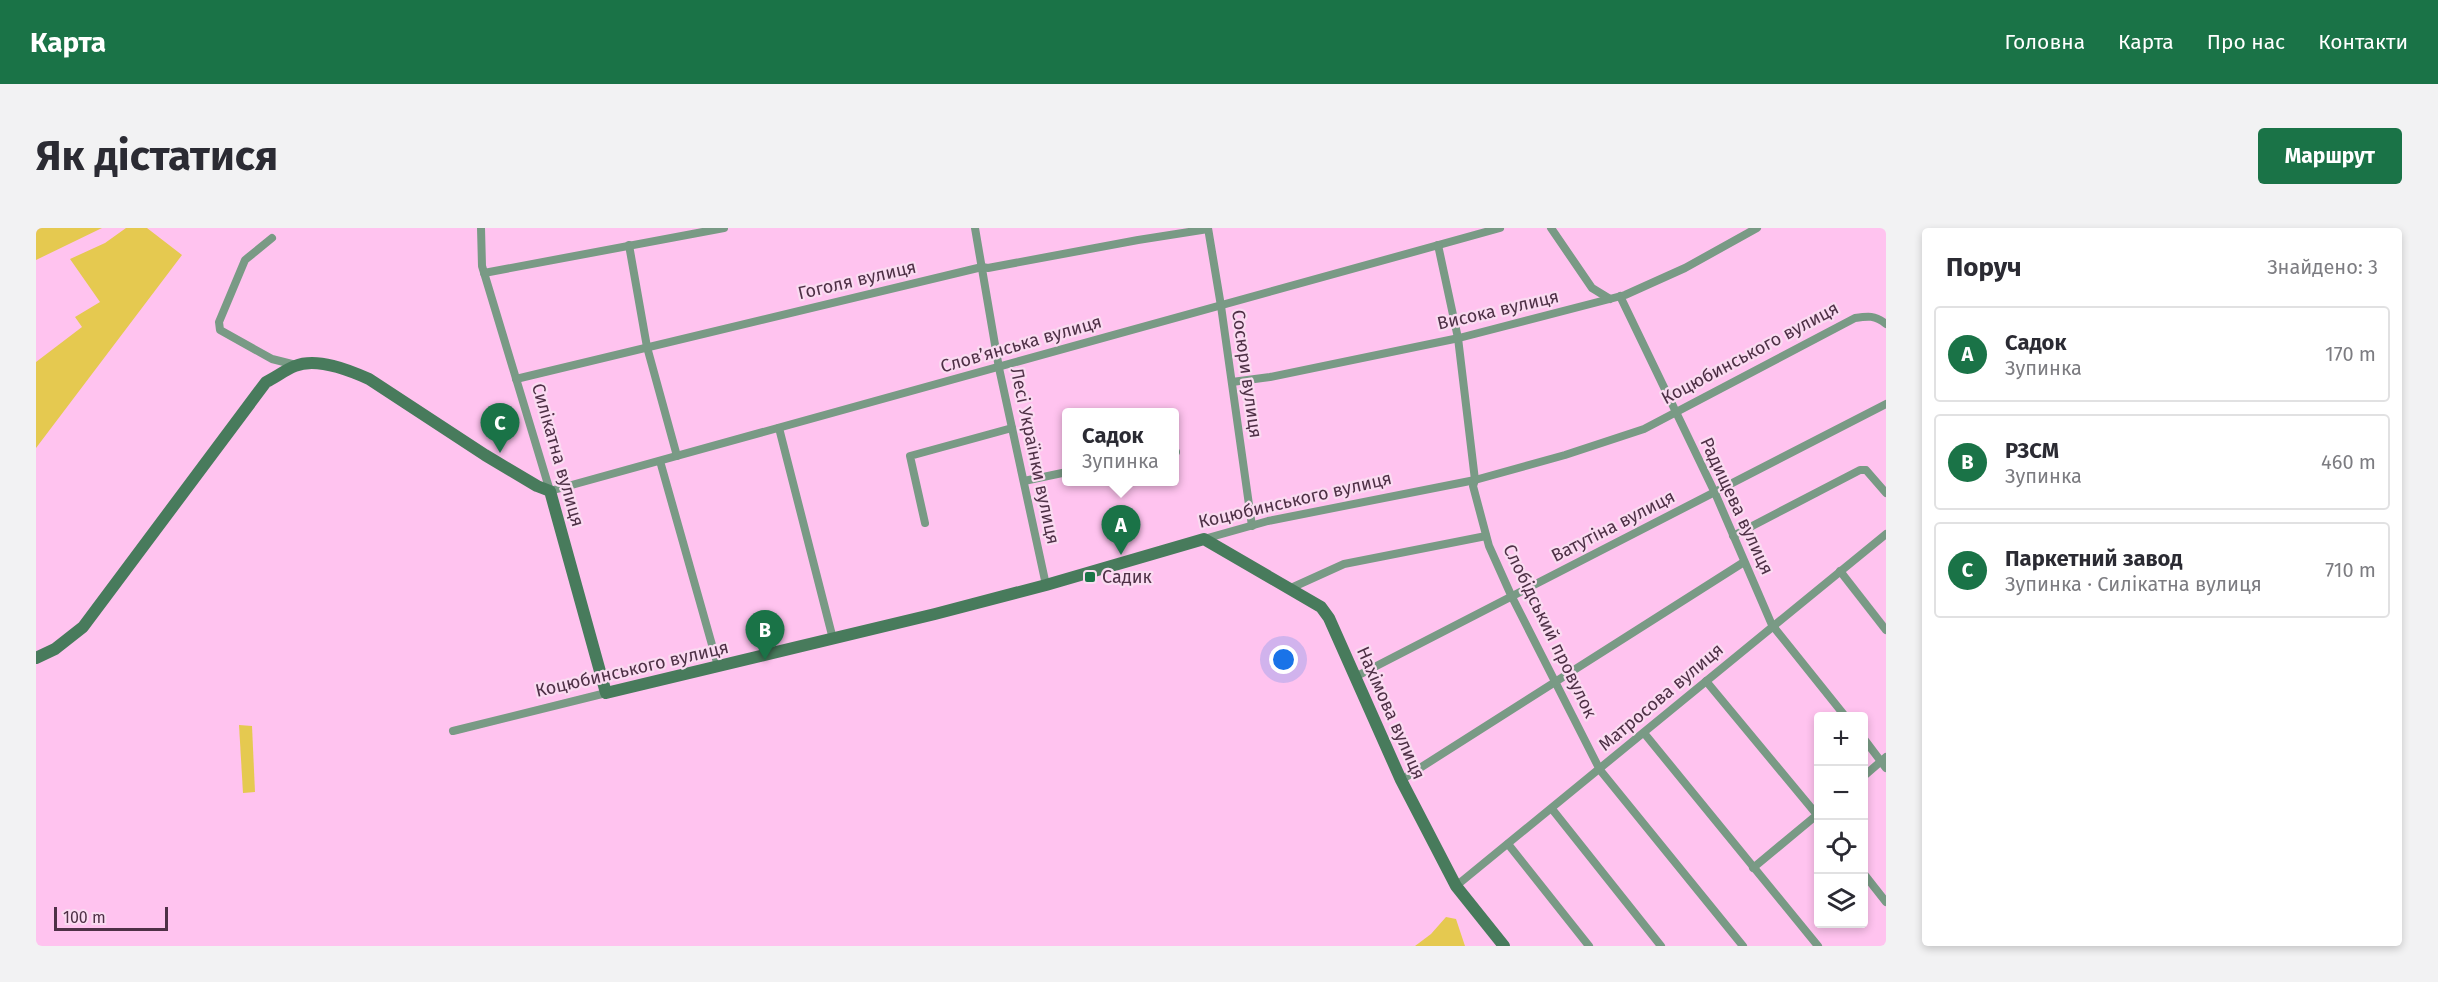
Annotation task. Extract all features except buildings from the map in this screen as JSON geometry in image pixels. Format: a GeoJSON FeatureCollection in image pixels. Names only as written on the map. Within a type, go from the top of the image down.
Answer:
{"type":"FeatureCollection","features":[{"type":"Feature","properties":{"kind":"street","name":"Силікатна вулиця"},"geometry":{"type":"LineString","coordinates":[[482,228],[482,266],[550,491],[606,693]]}},
{"type":"Feature","properties":{"kind":"street"},"geometry":{"type":"LineString","coordinates":[[484,273],[724,228]]}},
{"type":"Feature","properties":{"kind":"street","name":"Лесі Українки вулиця"},"geometry":{"type":"LineString","coordinates":[[975,228],[999,368],[1046,585]]}},
{"type":"Feature","properties":{"kind":"street","name":"Слов’янська вулиця"},"geometry":{"type":"LineString","coordinates":[[550,491],[1500,228]]}},
{"type":"Feature","properties":{"kind":"street"},"geometry":{"type":"LineString","coordinates":[[1551,228],[1592,288],[1610,299]]}},
{"type":"Feature","properties":{"kind":"street","name":"Висока вулиця"},"geometry":{"type":"LineString","coordinates":[[1232,382],[1270,378],[1458,338],[1610,299],[1684,268],[1757,228]]}},
{"type":"Feature","properties":{"kind":"street","name":"Гоголя вулиця"},"geometry":{"type":"LineString","coordinates":[[516,379],[982,267],[988,268],[1208,229]]}},
{"type":"Feature","properties":{"kind":"street","name":"Сосюри вулиця"},"geometry":{"type":"LineString","coordinates":[[1208,229],[1252,526]]}},
{"type":"Feature","properties":{"kind":"street"},"geometry":{"type":"LineString","coordinates":[[272,238],[244,260],[219,322],[220,330],[272,359],[297,365],[315,363],[350,370],[369,379],[485,455],[537,486],[550,491]]}},
{"type":"Feature","properties":{"kind":"street"},"geometry":{"type":"LineString","coordinates":[[629,245],[647,347],[677,456]]}},
{"type":"Feature","properties":{"kind":"street","name":"Слобідський провулок"},"geometry":{"type":"LineString","coordinates":[[1438,245],[1458,338],[1475,480],[1473,486],[1486,536],[1512,595],[1600,770],[1743,946]]}},
{"type":"Feature","properties":{"kind":"street","name":"Радищева вулиця"},"geometry":{"type":"LineString","coordinates":[[1620,296],[1715,493],[1772,625],[1841,712]]}},
{"type":"Feature","properties":{"kind":"street","name":"Коцюбинського вулиця"},"geometry":{"type":"LineString","coordinates":[[453,730],[833,639],[1046,585],[1252,526],[1475,480],[1565,455],[1644,429],[1855,318],[1870,315],[1882,321]]}},
{"type":"Feature","properties":{"kind":"street"},"geometry":{"type":"LineString","coordinates":[[36,658],[56,649],[83,627],[266,382],[297,365]]}},
{"type":"Feature","properties":{"kind":"street","name":"Ватутіна вулиця"},"geometry":{"type":"LineString","coordinates":[[1355,678],[1512,595],[1886,405]]}},
{"type":"Feature","properties":{"kind":"street"},"geometry":{"type":"LineString","coordinates":[[779,428],[833,639]]}},
{"type":"Feature","properties":{"kind":"street"},"geometry":{"type":"LineString","coordinates":[[925,523],[910,456],[1012,428]]}},
{"type":"Feature","properties":{"kind":"street"},"geometry":{"type":"LineString","coordinates":[[660,461],[718,666]]}},
{"type":"Feature","properties":{"kind":"street"},"geometry":{"type":"LineString","coordinates":[[1733,536],[1860,470],[1866,470],[1886,493]]}},
{"type":"Feature","properties":{"kind":"street"},"geometry":{"type":"LineString","coordinates":[[1024,481],[1062,473]]}},
{"type":"Feature","properties":{"kind":"street","name":"Матросова вулиця"},"geometry":{"type":"LineString","coordinates":[[1456,885],[1600,770],[1772,625],[1886,534]]}},
{"type":"Feature","properties":{"kind":"street"},"geometry":{"type":"LineString","coordinates":[[1291,588],[1344,564],[1486,536]]}},
{"type":"Feature","properties":{"kind":"street","name":"Нахімова вулиця"},"geometry":{"type":"LineString","coordinates":[[1204,539],[1321,607],[1329,618],[1401,780],[1456,885],[1504,946]]}},
{"type":"Feature","properties":{"kind":"street"},"geometry":{"type":"LineString","coordinates":[[1401,780],[1744,562]]}},
{"type":"Feature","properties":{"kind":"street"},"geometry":{"type":"LineString","coordinates":[[1840,571],[1886,630]]}},
{"type":"Feature","properties":{"kind":"street"},"geometry":{"type":"LineString","coordinates":[[1706,681],[1814,810]]}},
{"type":"Feature","properties":{"kind":"street"},"geometry":{"type":"LineString","coordinates":[[1644,733],[1818,946]]}},
{"type":"Feature","properties":{"kind":"street"},"geometry":{"type":"LineString","coordinates":[[1868,745],[1884,762],[1868,773]]}},
{"type":"Feature","properties":{"kind":"street"},"geometry":{"type":"LineString","coordinates":[[1552,809],[1661,946]]}},
{"type":"Feature","properties":{"kind":"street"},"geometry":{"type":"LineString","coordinates":[[1753,868],[1814,818]]}},
{"type":"Feature","properties":{"kind":"street"},"geometry":{"type":"LineString","coordinates":[[1508,844],[1589,946]]}},
{"type":"Feature","properties":{"kind":"street"},"geometry":{"type":"LineString","coordinates":[[1868,880],[1886,902]]}},
{"type":"Feature","properties":{"kind":"shaded area"},"geometry":{"type":"Polygon","coordinates":[[[36,228],[102,228],[36,260],[36,228]]]}},
{"type":"Feature","properties":{"kind":"shaded area"},"geometry":{"type":"Polygon","coordinates":[[[126,228],[147,228],[182,255],[36,448],[36,362],[82,327],[75,317],[100,302],[70,259],[105,243],[126,228]]]}},
{"type":"Feature","properties":{"kind":"shaded area"},"geometry":{"type":"Polygon","coordinates":[[[239,725],[252,726],[255,792],[243,793],[239,725]]]}},
{"type":"Feature","properties":{"kind":"shaded area"},"geometry":{"type":"Polygon","coordinates":[[[1446,917],[1456,919],[1465,946],[1415,946],[1431,934],[1446,917]]]}},
{"type":"Feature","properties":{"kind":"place","name":"Паркетний завод"},"geometry":{"type":"Point","coordinates":[500,453]}},
{"type":"Feature","properties":{"kind":"place","name":"Садок"},"geometry":{"type":"Point","coordinates":[1121,555]}},
{"type":"Feature","properties":{"kind":"place","name":"Садик"},"geometry":{"type":"Point","coordinates":[1090,577]}},
{"type":"Feature","properties":{"kind":"place","name":"РЗСМ"},"geometry":{"type":"Point","coordinates":[765,660]}}]}
